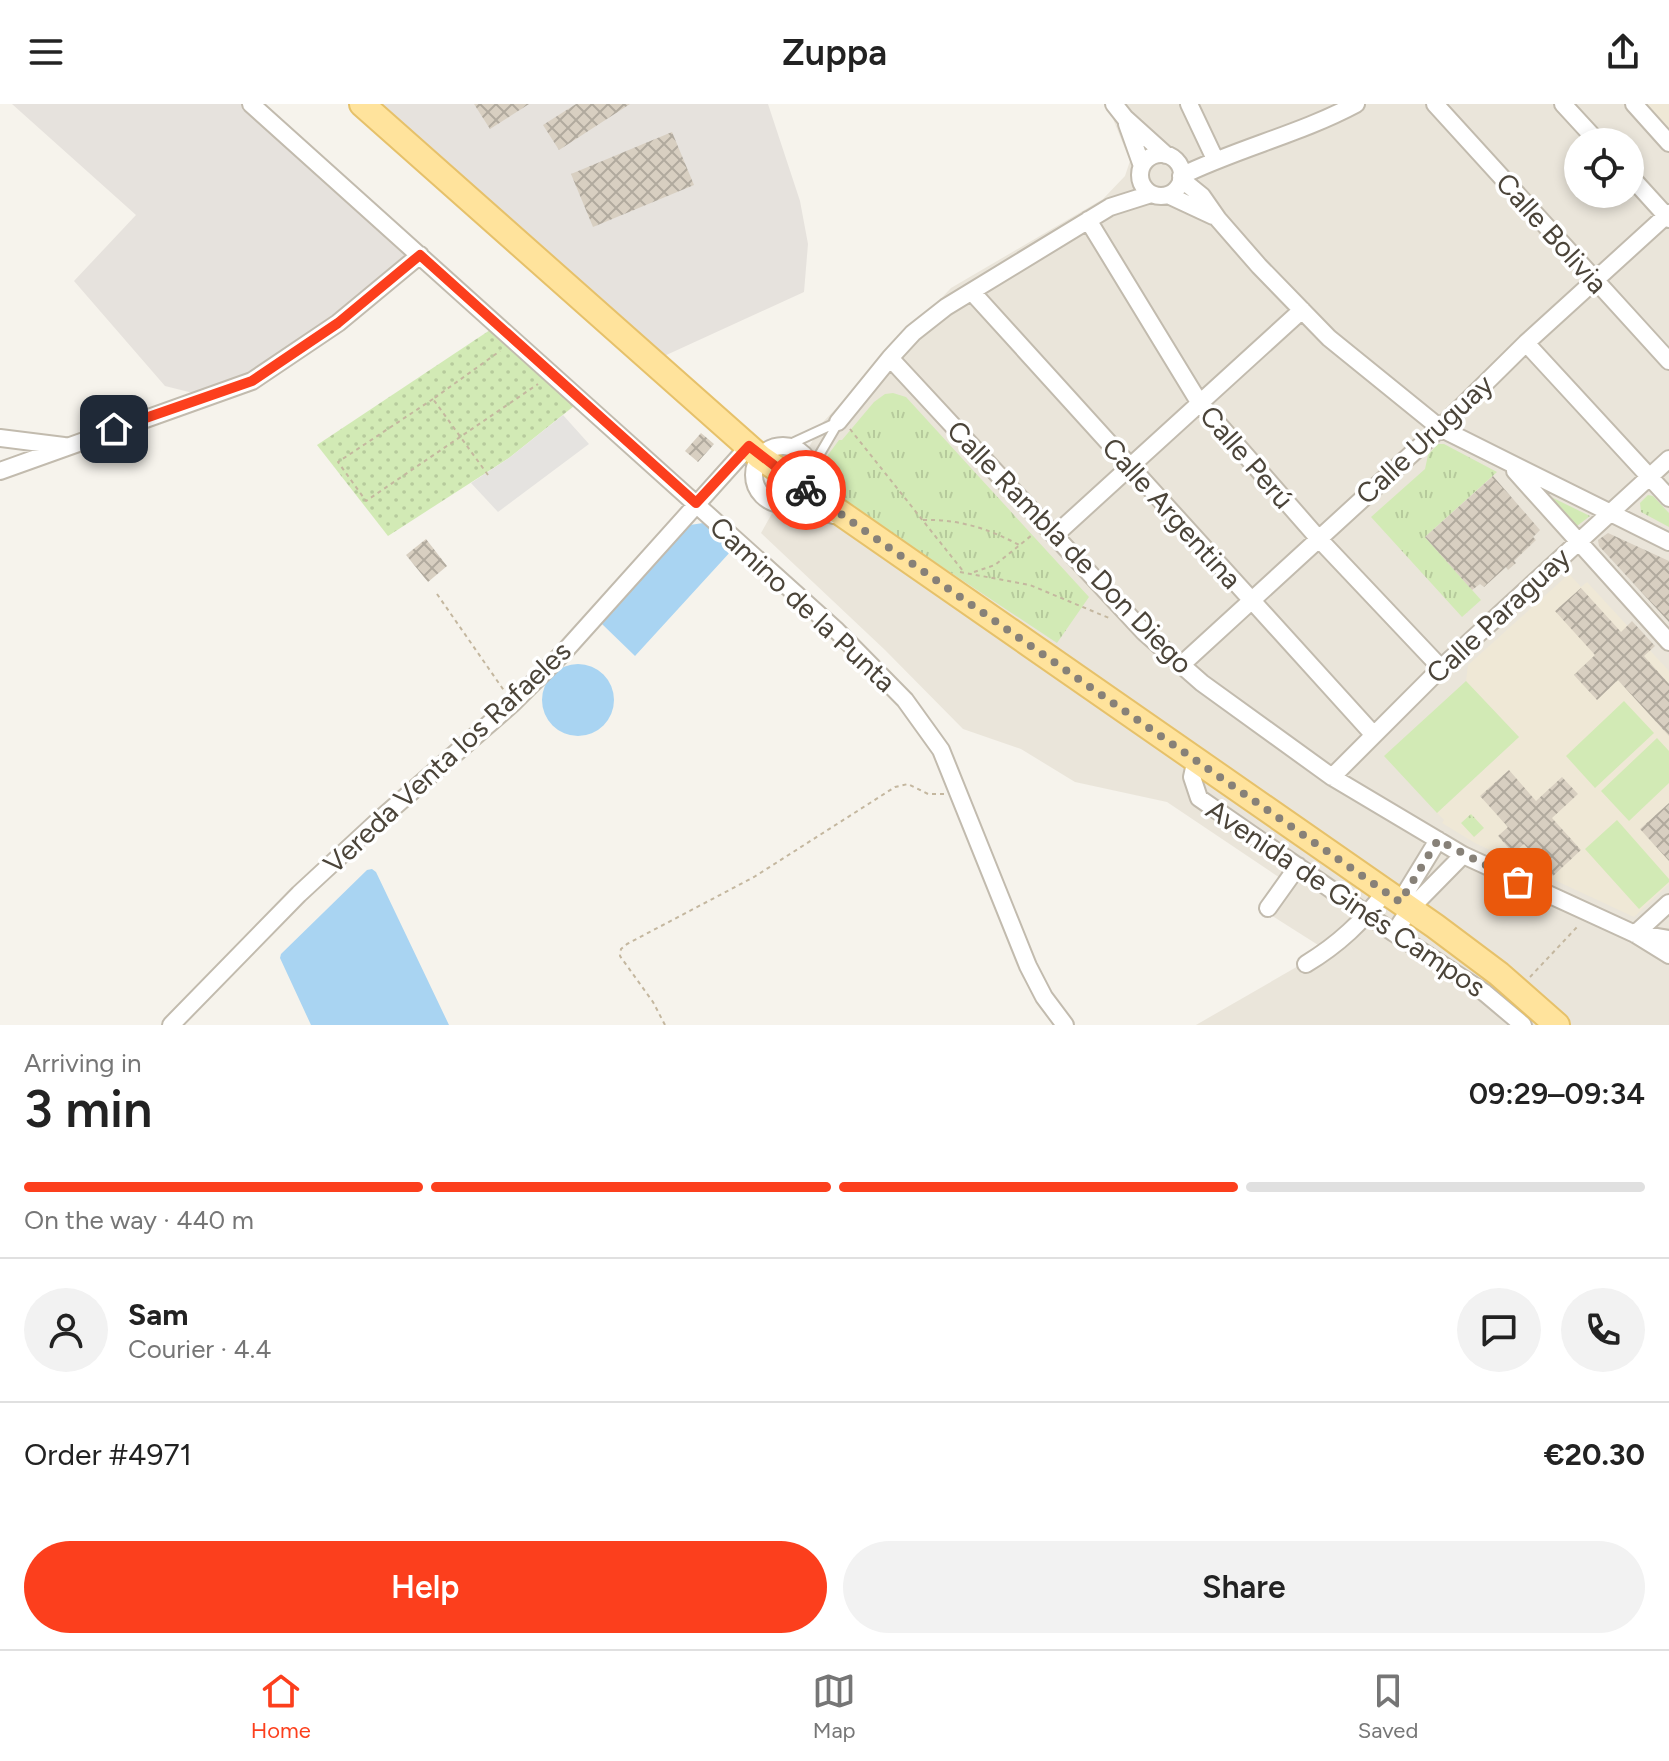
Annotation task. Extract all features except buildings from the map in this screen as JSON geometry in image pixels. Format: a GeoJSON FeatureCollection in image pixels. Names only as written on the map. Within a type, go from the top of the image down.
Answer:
{"type":"FeatureCollection","features":[{"type":"Feature","properties":{"kind":"main road","name":"Avenida de Ginés Campos"},"geometry":{"type":"LineString","coordinates":[[362,104],[755,451],[809,480],[858,526],[1398,901],[1525,982],[1576,1025]]}},
{"type":"Feature","properties":{"kind":"main road","name":"Avenida de Ginés Campos"},"geometry":{"type":"LineString","coordinates":[[1435,926],[1524,994],[1557,1025]]}},
{"type":"Feature","properties":{"kind":"street","name":"Camino de la Punta"},"geometry":{"type":"LineString","coordinates":[[251,104],[837,631],[905,700],[941,750],[1028,966],[1044,997],[1065,1025]]}},
{"type":"Feature","properties":{"kind":"street"},"geometry":{"type":"LineString","coordinates":[[840,420],[913,333],[946,307],[1110,207],[1177,188],[1181,178],[1180,167],[1125,118],[1114,104]]}},
{"type":"Feature","properties":{"kind":"street"},"geometry":{"type":"LineString","coordinates":[[1189,104],[1212,161]]}},
{"type":"Feature","properties":{"kind":"street"},"geometry":{"type":"LineString","coordinates":[[1318,104],[1326,120]]}},
{"type":"Feature","properties":{"kind":"street"},"geometry":{"type":"LineString","coordinates":[[1181,178],[1212,161],[1326,120],[1356,104]]}},
{"type":"Feature","properties":{"kind":"street","name":"Calle Bolivia"},"geometry":{"type":"LineString","coordinates":[[1435,104],[1669,361]]}},
{"type":"Feature","properties":{"kind":"street"},"geometry":{"type":"LineString","coordinates":[[1563,104],[1585,128]]}},
{"type":"Feature","properties":{"kind":"street"},"geometry":{"type":"LineString","coordinates":[[1634,104],[1669,143]]}},
{"type":"Feature","properties":{"kind":"street"},"geometry":{"type":"LineString","coordinates":[[1125,118],[1141,168],[1141,181],[1159,194],[1203,210],[1218,219]]}},
{"type":"Feature","properties":{"kind":"street"},"geometry":{"type":"LineString","coordinates":[[1110,207],[1150,157],[1212,161]]}},
{"type":"Feature","properties":{"kind":"street"},"geometry":{"type":"LineString","coordinates":[[1202,196],[1201,181],[1212,161]]}},
{"type":"Feature","properties":{"kind":"street"},"geometry":{"type":"LineString","coordinates":[[1181,178],[1202,196],[1218,219],[1329,338],[1440,428],[1669,542]]}},
{"type":"Feature","properties":{"kind":"street"},"geometry":{"type":"LineString","coordinates":[[1644,191],[1668,216]]}},
{"type":"Feature","properties":{"kind":"street","name":"Calle Uruguay"},"geometry":{"type":"LineString","coordinates":[[1180,666],[1440,428],[1526,343],[1668,216]]}},
{"type":"Feature","properties":{"kind":"street","name":"Calle Perú"},"geometry":{"type":"LineString","coordinates":[[1088,220],[1199,402],[1318,538],[1441,668]]}},
{"type":"Feature","properties":{"kind":"street"},"geometry":{"type":"LineString","coordinates":[[0,471],[252,381],[338,323],[420,255]]}},
{"type":"Feature","properties":{"kind":"street","name":"Calle Argentina"},"geometry":{"type":"LineString","coordinates":[[972,292],[1373,734]]}},
{"type":"Feature","properties":{"kind":"street"},"geometry":{"type":"LineString","coordinates":[[1055,535],[1302,310]]}},
{"type":"Feature","properties":{"kind":"street"},"geometry":{"type":"LineString","coordinates":[[1526,343],[1669,498]]}},
{"type":"Feature","properties":{"kind":"street","name":"Calle Rambla de Don Diego"},"geometry":{"type":"LineString","coordinates":[[890,358],[1144,632],[1180,666],[1297,754],[1463,855],[1635,934],[1669,955]]}},
{"type":"Feature","properties":{"kind":"street"},"geometry":{"type":"LineString","coordinates":[[0,438],[65,446]]}},
{"type":"Feature","properties":{"kind":"street"},"geometry":{"type":"LineString","coordinates":[[720,477],[747,481],[758,491],[774,504],[784,505],[794,502],[809,480],[804,455],[786,446],[755,451],[754,473],[758,491]]}},
{"type":"Feature","properties":{"kind":"street","name":"Vereda Venta los Rafaeles"},"geometry":{"type":"LineString","coordinates":[[171,1025],[299,894],[513,703],[564,652],[720,477],[755,451]]}},
{"type":"Feature","properties":{"kind":"street","name":"Calle Paraguay"},"geometry":{"type":"LineString","coordinates":[[1332,777],[1441,668],[1669,459]]}},
{"type":"Feature","properties":{"kind":"street"},"geometry":{"type":"LineString","coordinates":[[1506,462],[1669,642]]}},
{"type":"Feature","properties":{"kind":"street","name":"Avenida de Ginés Campos"},"geometry":{"type":"LineString","coordinates":[[1196,759],[1192,777],[1199,798],[1485,993],[1523,1025]]}},
{"type":"Feature","properties":{"kind":"street"},"geometry":{"type":"LineString","coordinates":[[1394,933],[1398,901],[1438,840]]}},
{"type":"Feature","properties":{"kind":"street"},"geometry":{"type":"LineString","coordinates":[[1306,964],[1334,947],[1367,915],[1398,901],[1463,855]]}},
{"type":"Feature","properties":{"kind":"street"},"geometry":{"type":"LineString","coordinates":[[1268,908],[1298,866]]}},
{"type":"Feature","properties":{"kind":"street"},"geometry":{"type":"LineString","coordinates":[[1635,934],[1669,903]]}},
{"type":"Feature","properties":{"kind":"street","name":"Calle Rambla de Don Diego"},"geometry":{"type":"LineString","coordinates":[[1635,934],[1669,939]]}},
{"type":"Feature","properties":{"kind":"lane"},"geometry":{"type":"LineString","coordinates":[[786,446],[840,420]]}},
{"type":"Feature","properties":{"kind":"lane"},"geometry":{"type":"LineString","coordinates":[[809,480],[840,420]]}},
{"type":"Feature","properties":{"kind":"lane"},"geometry":{"type":"LineString","coordinates":[[784,505],[858,526]]}},
{"type":"Feature","properties":{"kind":"path"},"geometry":{"type":"LineString","coordinates":[[500,351],[338,462],[366,501],[538,384]]}},
{"type":"Feature","properties":{"kind":"path"},"geometry":{"type":"LineString","coordinates":[[433,399],[488,475]]}},
{"type":"Feature","properties":{"kind":"path"},"geometry":{"type":"LineString","coordinates":[[840,420],[963,572]]}},
{"type":"Feature","properties":{"kind":"path"},"geometry":{"type":"LineString","coordinates":[[921,520],[955,521],[983,528],[1021,546]]}},
{"type":"Feature","properties":{"kind":"path"},"geometry":{"type":"LineString","coordinates":[[973,573],[995,565],[1021,546],[1043,522]]}},
{"type":"Feature","properties":{"kind":"path"},"geometry":{"type":"LineString","coordinates":[[923,570],[973,573],[1030,585],[1111,620]]}},
{"type":"Feature","properties":{"kind":"path"},"geometry":{"type":"LineString","coordinates":[[437,594],[513,703]]}},
{"type":"Feature","properties":{"kind":"path"},"geometry":{"type":"LineString","coordinates":[[665,1025],[653,1002],[620,956],[621,949],[627,944],[754,877],[895,787],[908,784],[936,796],[955,788]]}},
{"type":"Feature","properties":{"kind":"path"},"geometry":{"type":"LineString","coordinates":[[1525,982],[1590,914]]}},
{"type":"Feature","properties":{"kind":"shaded area"},"geometry":{"type":"Polygon","coordinates":[[[12,104],[244,104],[409,254],[402,266],[270,366],[197,394],[165,386],[74,281],[136,215],[12,104]]]}},
{"type":"Feature","properties":{"kind":"shaded area"},"geometry":{"type":"Polygon","coordinates":[[[379,104],[768,104],[800,201],[808,244],[804,292],[662,357],[379,104]]]}},
{"type":"Feature","properties":{"kind":"shaded area"},"geometry":{"type":"Polygon","coordinates":[[[1107,104],[1669,104],[1669,1025],[1196,1025],[1326,950],[1263,910],[1283,880],[1167,802],[1075,782],[1021,749],[963,729],[761,533],[823,422],[951,288],[1103,199],[1125,176],[1130,161],[1107,104]]]}},
{"type":"Feature","properties":{"kind":"shaded area"},"geometry":{"type":"Polygon","coordinates":[[[1642,104],[1669,104],[1669,129],[1664,129],[1642,104]]]}},
{"type":"Feature","properties":{"kind":"shaded area"},"geometry":{"type":"Polygon","coordinates":[[[563,415],[589,444],[498,512],[471,483],[509,458],[563,415]]]}},
{"type":"Feature","properties":{"kind":"shaded area"},"geometry":{"type":"Polygon","coordinates":[[[1569,574],[1581,587],[1587,582],[1669,671],[1669,884],[1634,917],[1475,843],[1442,823],[1444,820],[1437,813],[1519,737],[1466,681],[1468,665],[1569,574]]]}},
{"type":"Feature","properties":{"kind":"green space"},"geometry":{"type":"Polygon","coordinates":[[[490,330],[574,406],[509,458],[388,536],[317,445],[490,330]]]}},
{"type":"Feature","properties":{"kind":"green space"},"geometry":{"type":"Polygon","coordinates":[[[885,394],[906,397],[1089,597],[1057,643],[852,507],[823,484],[819,467],[839,440],[874,402],[885,394]]]}},
{"type":"Feature","properties":{"kind":"green space"},"geometry":{"type":"Polygon","coordinates":[[[1438,444],[1444,444],[1497,472],[1425,537],[1481,600],[1462,617],[1371,517],[1425,469],[1428,455],[1438,444]]]}},
{"type":"Feature","properties":{"kind":"green space"},"geometry":{"type":"Polygon","coordinates":[[[1648,495],[1653,496],[1669,513],[1669,527],[1641,512],[1640,503],[1648,495]]]}},
{"type":"Feature","properties":{"kind":"green space"},"geometry":{"type":"Polygon","coordinates":[[[1551,497],[1590,516],[1577,526],[1551,497]]]}},
{"type":"Feature","properties":{"kind":"green space"},"geometry":{"type":"Polygon","coordinates":[[[1466,681],[1519,737],[1437,813],[1384,756],[1466,681]]]}},
{"type":"Feature","properties":{"kind":"green space"},"geometry":{"type":"Polygon","coordinates":[[[1624,701],[1654,733],[1595,788],[1566,756],[1624,701]]]}},
{"type":"Feature","properties":{"kind":"green space"},"geometry":{"type":"Polygon","coordinates":[[[1657,738],[1669,751],[1669,783],[1629,821],[1601,791],[1657,738]]]}},
{"type":"Feature","properties":{"kind":"green space"},"geometry":{"type":"Polygon","coordinates":[[[1471,814],[1484,828],[1474,837],[1461,823],[1471,814]]]}},
{"type":"Feature","properties":{"kind":"green space"},"geometry":{"type":"Polygon","coordinates":[[[1617,820],[1669,879],[1639,909],[1585,849],[1617,820]]]}},
{"type":"Feature","properties":{"kind":"water"},"geometry":{"type":"Polygon","coordinates":[[[703,523],[720,534],[732,550],[635,656],[602,624],[690,525],[703,523]]]}},
{"type":"Feature","properties":{"kind":"water"},"geometry":{"type":"Polygon","coordinates":[[[585,664],[604,674],[612,686],[612,714],[604,726],[592,734],[571,736],[552,726],[544,714],[542,693],[552,674],[564,666],[585,664]]]}},
{"type":"Feature","properties":{"kind":"water"},"geometry":{"type":"Polygon","coordinates":[[[372,869],[449,1025],[311,1025],[280,958],[281,954],[367,870],[372,869]]]}},
{"type":"Feature","properties":{"kind":"way so far"},"geometry":{"type":"LineString","coordinates":[[806,490],[1400,902],[1438,840],[1518,882]]}},
{"type":"Feature","properties":{"kind":"route"},"geometry":{"type":"LineString","coordinates":[[114,429],[252,381],[338,323],[420,255],[696,503],[749,446],[806,490]]}}]}
